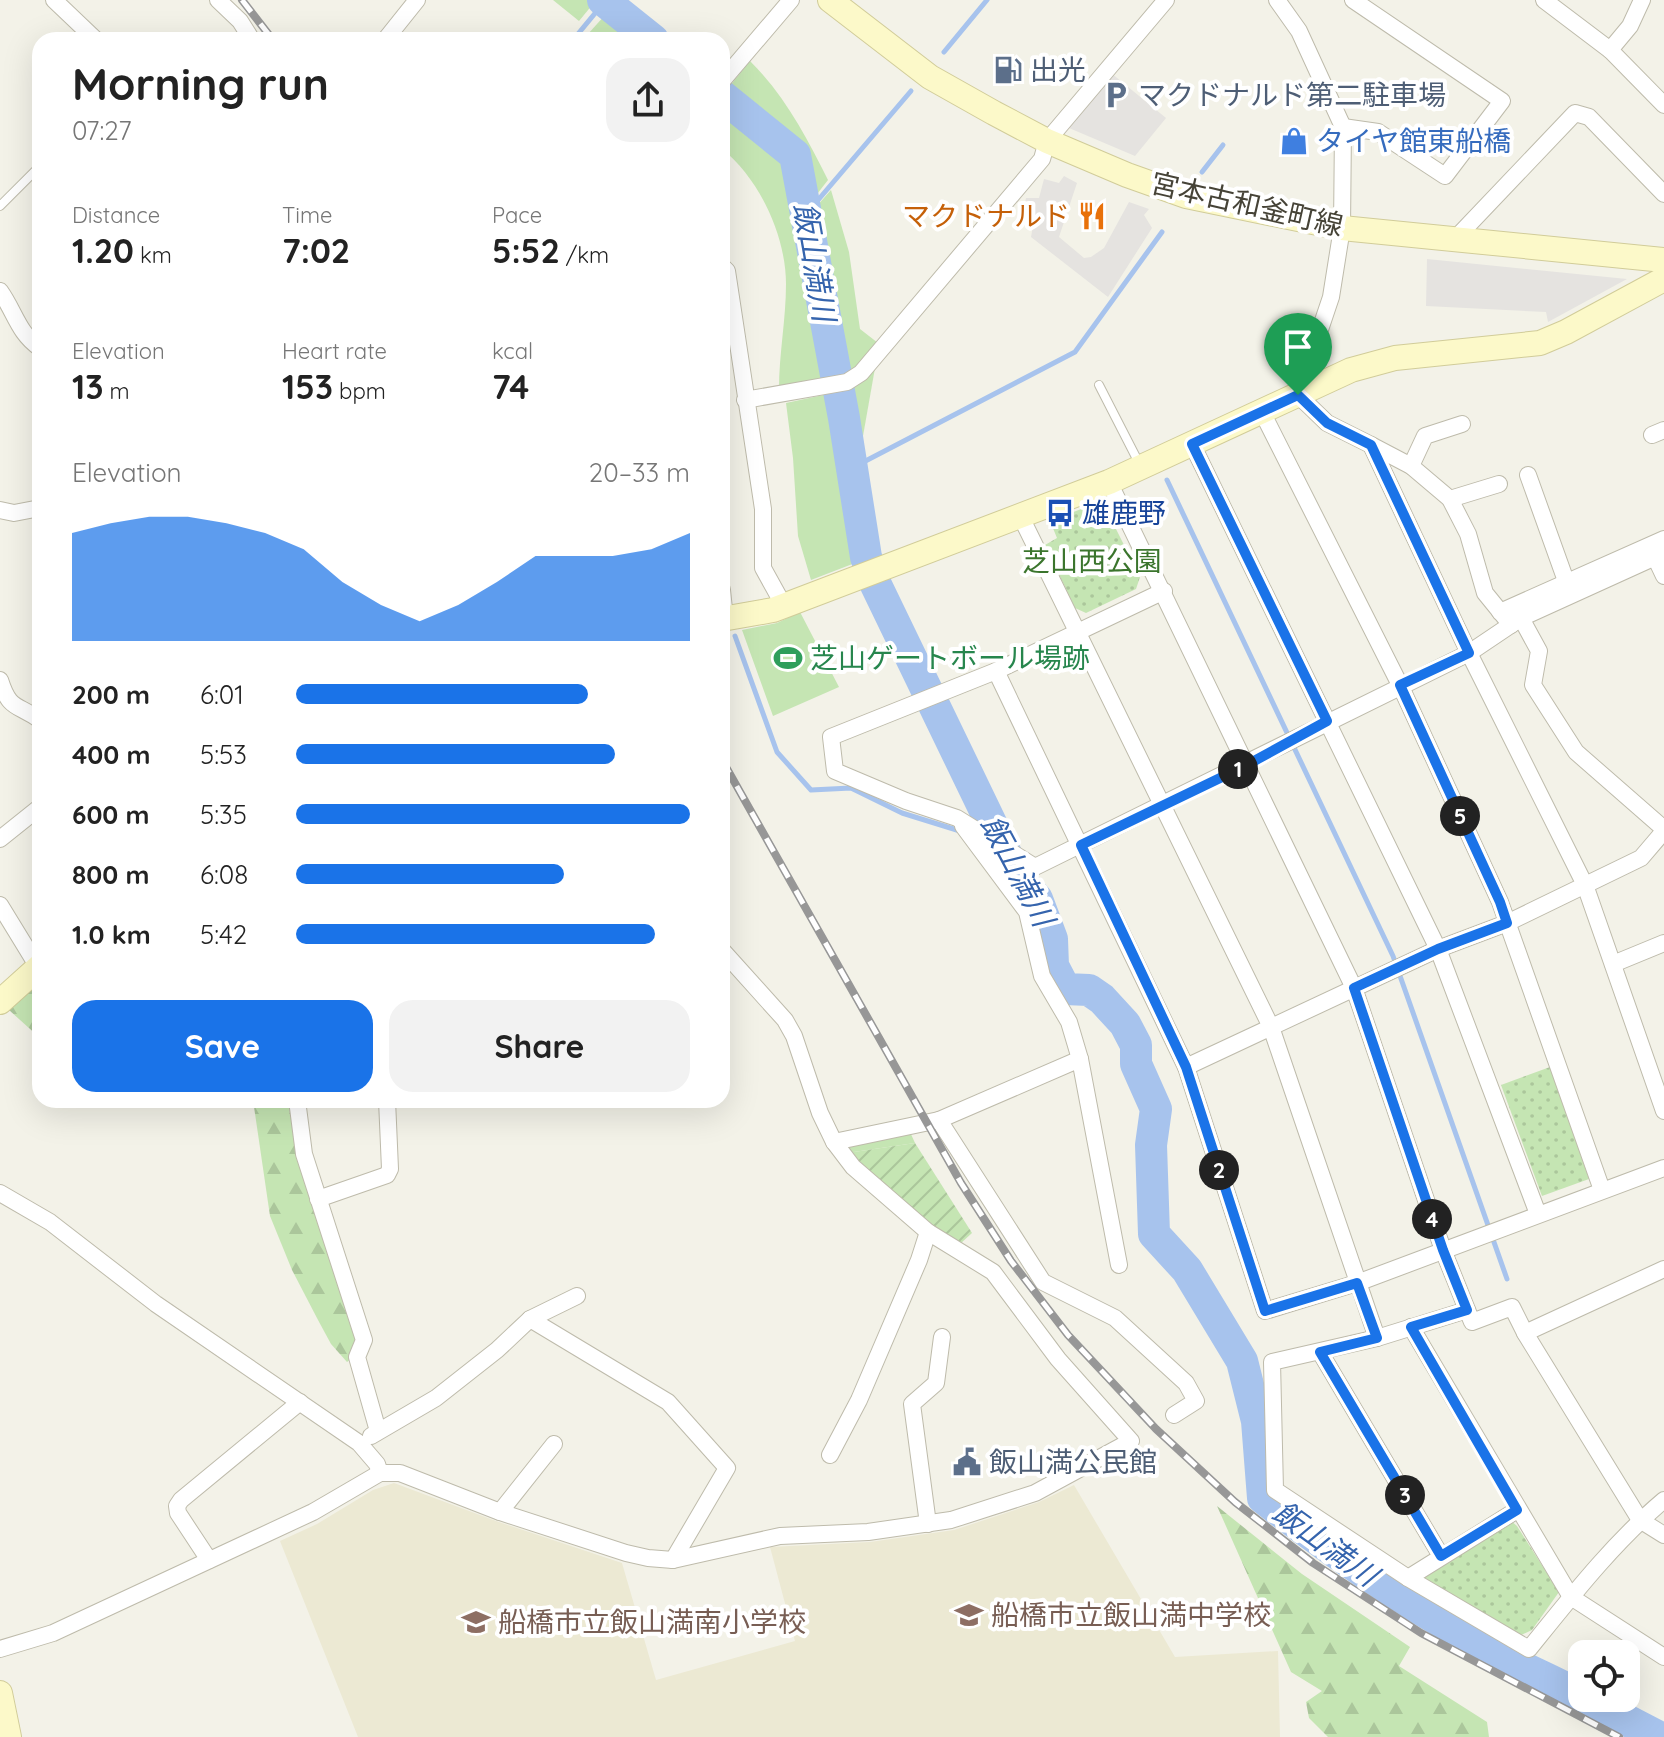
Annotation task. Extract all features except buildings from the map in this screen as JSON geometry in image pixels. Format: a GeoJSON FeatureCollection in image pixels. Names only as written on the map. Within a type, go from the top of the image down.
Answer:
{"type":"FeatureCollection","features":[{"type":"Feature","properties":{"kind":"street"},"geometry":{"type":"LineString","coordinates":[[54,0],[88,32]]}},
{"type":"Feature","properties":{"kind":"street"},"geometry":{"type":"LineString","coordinates":[[218,0],[247,32]]}},
{"type":"Feature","properties":{"kind":"street"},"geometry":{"type":"LineString","coordinates":[[391,32],[417,0]]}},
{"type":"Feature","properties":{"kind":"street"},"geometry":{"type":"LineString","coordinates":[[730,71],[791,0]]}},
{"type":"Feature","properties":{"kind":"street","name":"宮本古和釜町線"},"geometry":{"type":"LineString","coordinates":[[830,0],[930,77],[1047,141],[1186,196],[1342,228],[1664,260]]}},
{"type":"Feature","properties":{"kind":"street"},"geometry":{"type":"LineString","coordinates":[[745,400],[847,382],[861,373],[1042,159],[1047,141],[1166,0]]}},
{"type":"Feature","properties":{"kind":"street"},"geometry":{"type":"LineString","coordinates":[[1277,0],[1299,31],[1343,127],[1342,228],[1331,297],[1298,395]]}},
{"type":"Feature","properties":{"kind":"street"},"geometry":{"type":"LineString","coordinates":[[1343,127],[1378,132],[1445,176],[1502,101],[1353,0]]}},
{"type":"Feature","properties":{"kind":"street"},"geometry":{"type":"LineString","coordinates":[[1544,0],[1610,50],[1664,105]]}},
{"type":"Feature","properties":{"kind":"street"},"geometry":{"type":"LineString","coordinates":[[1610,50],[1630,26],[1639,1]]}},
{"type":"Feature","properties":{"kind":"street"},"geometry":{"type":"LineString","coordinates":[[1456,238],[1575,113],[1589,117],[1664,194]]}},
{"type":"Feature","properties":{"kind":"street"},"geometry":{"type":"LineString","coordinates":[[730,618],[784,606],[1109,482],[1351,370],[1373,363],[1540,343],[1585,323],[1664,279]]}},
{"type":"Feature","properties":{"kind":"street"},"geometry":{"type":"LineString","coordinates":[[0,291],[19,329],[32,341]]}},
{"type":"Feature","properties":{"kind":"street"},"geometry":{"type":"LineString","coordinates":[[730,292],[763,509],[763,568],[784,606]]}},
{"type":"Feature","properties":{"kind":"street"},"geometry":{"type":"LineString","coordinates":[[1186,1067],[1438,949],[1507,923],[1641,858],[1664,830],[1576,752],[1533,685],[1539,651],[1516,622],[1500,612],[1485,593],[1468,534],[1450,499],[1411,466],[1327,423],[1298,395]]}},
{"type":"Feature","properties":{"kind":"street"},"geometry":{"type":"LineString","coordinates":[[1262,412],[1400,685],[1500,902],[1602,1190]]}},
{"type":"Feature","properties":{"kind":"street"},"geometry":{"type":"LineString","coordinates":[[1411,466],[1425,436],[1462,424]]}},
{"type":"Feature","properties":{"kind":"street"},"geometry":{"type":"LineString","coordinates":[[1192,444],[1438,949],[1538,1214]]}},
{"type":"Feature","properties":{"kind":"street"},"geometry":{"type":"LineString","coordinates":[[1371,445],[1469,653],[1585,885],[1664,1111]]}},
{"type":"Feature","properties":{"kind":"street"},"geometry":{"type":"LineString","coordinates":[[1528,475],[1566,581]]}},
{"type":"Feature","properties":{"kind":"street"},"geometry":{"type":"LineString","coordinates":[[1109,482],[1354,988],[1443,1250],[1472,1322],[1512,1307],[1640,1520],[1664,1535]]}},
{"type":"Feature","properties":{"kind":"street"},"geometry":{"type":"LineString","coordinates":[[1450,499],[1499,484]]}},
{"type":"Feature","properties":{"kind":"street"},"geometry":{"type":"LineString","coordinates":[[0,510],[14,513],[32,510]]}},
{"type":"Feature","properties":{"kind":"street"},"geometry":{"type":"LineString","coordinates":[[1020,515],[1271,1027],[1377,1338]]}},
{"type":"Feature","properties":{"kind":"street"},"geometry":{"type":"LineString","coordinates":[[1500,612],[1664,539]]}},
{"type":"Feature","properties":{"kind":"street"},"geometry":{"type":"LineString","coordinates":[[1164,591],[996,671],[831,737],[835,771],[906,801],[957,818],[1035,867],[1469,653],[1516,622],[1659,555],[1664,576]]}},
{"type":"Feature","properties":{"kind":"street"},"geometry":{"type":"LineString","coordinates":[[996,671],[1186,1067],[1265,1311],[1357,1283],[1664,1168]]}},
{"type":"Feature","properties":{"kind":"street"},"geometry":{"type":"LineString","coordinates":[[0,680],[3,693],[10,703],[32,715]]}},
{"type":"Feature","properties":{"kind":"street"},"geometry":{"type":"LineString","coordinates":[[0,839],[32,813]]}},
{"type":"Feature","properties":{"kind":"street"},"geometry":{"type":"LineString","coordinates":[[957,818],[1027,912],[1042,976],[1069,1022],[1080,1059],[1119,1265]]}},
{"type":"Feature","properties":{"kind":"street"},"geometry":{"type":"LineString","coordinates":[[0,905],[32,955]]}},
{"type":"Feature","properties":{"kind":"street"},"geometry":{"type":"LineString","coordinates":[[1613,964],[1664,943]]}},
{"type":"Feature","properties":{"kind":"street"},"geometry":{"type":"LineString","coordinates":[[0,1649],[53,1633],[313,1512],[380,1473],[400,1473],[500,1512],[626,1553],[673,1560],[780,1536],[868,1532],[951,1520],[1035,1493],[1131,1441],[1058,1359],[993,1272],[928,1232],[853,1167],[834,1142],[820,1113],[794,1036],[785,1020],[730,959]]}},
{"type":"Feature","properties":{"kind":"street"},"geometry":{"type":"LineString","coordinates":[[0,1002],[32,972]]}},
{"type":"Feature","properties":{"kind":"street"},"geometry":{"type":"LineString","coordinates":[[834,1142],[939,1120],[1080,1059]]}},
{"type":"Feature","properties":{"kind":"street"},"geometry":{"type":"LineString","coordinates":[[298,1108],[304,1154],[364,1340],[357,1357],[378,1431]]}},
{"type":"Feature","properties":{"kind":"street"},"geometry":{"type":"LineString","coordinates":[[318,1199],[387,1175],[390,1169],[387,1108]]}},
{"type":"Feature","properties":{"kind":"street"},"geometry":{"type":"LineString","coordinates":[[939,1120],[1043,1282],[1115,1318],[1186,1383],[1196,1401],[1174,1415]]}},
{"type":"Feature","properties":{"kind":"street"},"geometry":{"type":"LineString","coordinates":[[0,1193],[50,1222],[156,1304],[359,1443],[377,1464],[380,1473]]}},
{"type":"Feature","properties":{"kind":"street"},"geometry":{"type":"LineString","coordinates":[[830,1455],[859,1400],[928,1232]]}},
{"type":"Feature","properties":{"kind":"street"},"geometry":{"type":"LineString","coordinates":[[1525,1333],[1664,1269]]}},
{"type":"Feature","properties":{"kind":"street"},"geometry":{"type":"LineString","coordinates":[[359,1443],[436,1398],[497,1350],[530,1319],[577,1296]]}},
{"type":"Feature","properties":{"kind":"street"},"geometry":{"type":"LineString","coordinates":[[1467,1310],[1377,1338],[1272,1362],[1275,1490],[1408,1578],[1529,1649],[1640,1520],[1664,1500]]}},
{"type":"Feature","properties":{"kind":"street"},"geometry":{"type":"LineString","coordinates":[[530,1319],[668,1402],[727,1468],[673,1560]]}},
{"type":"Feature","properties":{"kind":"street"},"geometry":{"type":"LineString","coordinates":[[1411,1327],[1571,1597],[1664,1657]]}},
{"type":"Feature","properties":{"kind":"street"},"geometry":{"type":"LineString","coordinates":[[928,1524],[912,1404],[936,1383],[942,1337]]}},
{"type":"Feature","properties":{"kind":"street"},"geometry":{"type":"LineString","coordinates":[[1320,1352],[1441,1556]]}},
{"type":"Feature","properties":{"kind":"street"},"geometry":{"type":"LineString","coordinates":[[209,1560],[178,1513],[177,1506],[300,1402]]}},
{"type":"Feature","properties":{"kind":"street"},"geometry":{"type":"LineString","coordinates":[[500,1512],[554,1444]]}},
{"type":"Feature","properties":{"kind":"street"},"geometry":{"type":"LineString","coordinates":[[1408,1578],[1517,1510]]}},
{"type":"Feature","properties":{"kind":"street"},"geometry":{"type":"LineString","coordinates":[[0,1693],[9,1737]]}},
{"type":"Feature","properties":{"kind":"lane"},"geometry":{"type":"LineString","coordinates":[[0,206],[32,174]]}},
{"type":"Feature","properties":{"kind":"lane"},"geometry":{"type":"LineString","coordinates":[[1099,385],[1141,467]]}},
{"type":"Feature","properties":{"kind":"shaded area","name":"マクドナルド第二駐車場"},"geometry":{"type":"Polygon","coordinates":[[[1111,73],[1166,118],[1135,156],[1069,128],[1111,73]]]}},
{"type":"Feature","properties":{"kind":"shaded area"},"geometry":{"type":"Polygon","coordinates":[[[1064,176],[1077,183],[1059,237],[1084,258],[1104,248],[1129,202],[1149,209],[1144,215],[1152,228],[1108,297],[1031,237],[1033,226],[1021,221],[1026,198],[1039,198],[1044,179],[1059,183],[1064,176]]]}},
{"type":"Feature","properties":{"kind":"shaded area"},"geometry":{"type":"Polygon","coordinates":[[[1427,259],[1627,279],[1548,322],[1546,312],[1426,306],[1427,259]]]}},
{"type":"Feature","properties":{"kind":"shaded area"},"geometry":{"type":"Polygon","coordinates":[[[394,1483],[622,1563],[656,1680],[795,1641],[770,1547],[870,1542],[954,1530],[1039,1502],[1074,1485],[1175,1657],[1278,1651],[1280,1737],[358,1737],[280,1541],[317,1524],[373,1490],[394,1483]]]}},
{"type":"Feature","properties":{"kind":"green space"},"geometry":{"type":"Polygon","coordinates":[[[553,0],[587,0],[593,4],[579,21],[553,0]]]}},
{"type":"Feature","properties":{"kind":"green space"},"geometry":{"type":"Polygon","coordinates":[[[606,14],[628,32],[590,32],[606,14]]]}},
{"type":"Feature","properties":{"kind":"green space"},"geometry":{"type":"Polygon","coordinates":[[[750,61],[784,102],[828,180],[814,198],[803,151],[730,86],[750,61]]]}},
{"type":"Feature","properties":{"kind":"green space"},"geometry":{"type":"Polygon","coordinates":[[[730,114],[786,160],[827,379],[779,389],[785,266],[768,209],[730,156],[730,114]]]}},
{"type":"Feature","properties":{"kind":"green space"},"geometry":{"type":"Polygon","coordinates":[[[831,190],[849,252],[860,329],[878,343],[847,377],[816,207],[831,190]]]}},
{"type":"Feature","properties":{"kind":"green space"},"geometry":{"type":"Polygon","coordinates":[[[875,368],[860,453],[850,390],[875,368]]]}},
{"type":"Feature","properties":{"kind":"green space"},"geometry":{"type":"Polygon","coordinates":[[[828,394],[855,563],[811,580],[798,536],[786,403],[828,394]]]}},
{"type":"Feature","properties":{"kind":"green space","name":"芝山西公園"},"geometry":{"type":"Polygon","coordinates":[[[1102,501],[1140,577],[1136,589],[1086,613],[1075,608],[1045,545],[1057,538],[1050,521],[1102,501]]]}},
{"type":"Feature","properties":{"kind":"green space","name":"芝山ゲートボール場跡"},"geometry":{"type":"Polygon","coordinates":[[[800,612],[839,687],[773,716],[742,630],[777,623],[800,612]]]}},
{"type":"Feature","properties":{"kind":"green space"},"geometry":{"type":"Polygon","coordinates":[[[32,987],[32,1031],[9,1010],[32,987]]]}},
{"type":"Feature","properties":{"kind":"green space"},"geometry":{"type":"Polygon","coordinates":[[[1550,1067],[1589,1179],[1542,1196],[1501,1085],[1550,1067]]]}},
{"type":"Feature","properties":{"kind":"green space"},"geometry":{"type":"Polygon","coordinates":[[[254,1108],[292,1108],[357,1340],[354,1357],[347,1362],[331,1344],[318,1320],[292,1270],[270,1216],[254,1108]]]}},
{"type":"Feature","properties":{"kind":"green space"},"geometry":{"type":"Polygon","coordinates":[[[910,1132],[915,1143],[847,1153],[846,1150],[849,1143],[910,1132]]]}},
{"type":"Feature","properties":{"kind":"green space"},"geometry":{"type":"Polygon","coordinates":[[[915,1143],[972,1233],[960,1244],[930,1226],[847,1153],[915,1143]]]}},
{"type":"Feature","properties":{"kind":"green space"},"geometry":{"type":"Polygon","coordinates":[[[1217,1506],[1302,1574],[1410,1647],[1399,1666],[1487,1722],[1489,1737],[1328,1737],[1309,1718],[1306,1702],[1322,1691],[1291,1672],[1217,1506]]]}},
{"type":"Feature","properties":{"kind":"green space"},"geometry":{"type":"Polygon","coordinates":[[[1510,1520],[1517,1526],[1559,1592],[1532,1630],[1519,1636],[1425,1582],[1425,1573],[1510,1520]]]}},
{"type":"Feature","properties":{"kind":"waterway","name":"飯山満川"},"geometry":{"type":"LineString","coordinates":[[603,0],[643,32]]}},
{"type":"Feature","properties":{"kind":"waterway"},"geometry":{"type":"LineString","coordinates":[[580,32],[606,0]]}},
{"type":"Feature","properties":{"kind":"waterway"},"geometry":{"type":"LineString","coordinates":[[944,52],[987,0]]}},
{"type":"Feature","properties":{"kind":"waterway"},"geometry":{"type":"LineString","coordinates":[[807,213],[911,91]]}},
{"type":"Feature","properties":{"kind":"waterway","name":"飯山満川"},"geometry":{"type":"LineString","coordinates":[[730,102],[795,155],[844,418],[866,557],[876,585],[1005,852],[1022,883],[1037,899],[1052,939],[1053,966],[1065,989],[1089,990],[1102,999],[1125,1024],[1136,1045],[1136,1064],[1156,1109],[1151,1145],[1154,1234],[1187,1270],[1242,1361],[1257,1421],[1263,1498],[1350,1563],[1411,1603],[1505,1658],[1568,1690]]}},
{"type":"Feature","properties":{"kind":"waterway"},"geometry":{"type":"LineString","coordinates":[[1202,172],[1223,145]]}},
{"type":"Feature","properties":{"kind":"waterway"},"geometry":{"type":"LineString","coordinates":[[852,468],[1075,352],[1162,232]]}},
{"type":"Feature","properties":{"kind":"waterway"},"geometry":{"type":"LineString","coordinates":[[1167,480],[1393,956],[1507,1279]]}},
{"type":"Feature","properties":{"kind":"waterway"},"geometry":{"type":"LineString","coordinates":[[735,636],[777,752],[811,790],[851,788],[902,813],[960,831]]}},
{"type":"Feature","properties":{"kind":"waterway"},"geometry":{"type":"LineString","coordinates":[[985,846],[1010,861]]}},
{"type":"Feature","properties":{"kind":"waterway","name":"飯山満川"},"geometry":{"type":"LineString","coordinates":[[1611,1712],[1659,1737]]}},
{"type":"Feature","properties":{"kind":"railway"},"geometry":{"type":"LineString","coordinates":[[242,0],[267,32]]}},
{"type":"Feature","properties":{"kind":"railway"},"geometry":{"type":"LineString","coordinates":[[730,774],[961,1183],[1011,1261],[1068,1335],[1156,1429],[1235,1502],[1313,1563],[1421,1633],[1619,1737]]}},
{"type":"Feature","properties":{"kind":"place","name":"出光"},"geometry":{"type":"Point","coordinates":[1008,70]}},
{"type":"Feature","properties":{"kind":"place","name":"マクドナルド第二駐車場"},"geometry":{"type":"Point","coordinates":[1116,95]}},
{"type":"Feature","properties":{"kind":"place","name":"タイヤ館東船橋"},"geometry":{"type":"Point","coordinates":[1294,141]}},
{"type":"Feature","properties":{"kind":"place","name":"マクドナルド"},"geometry":{"type":"Point","coordinates":[1092,216]}},
{"type":"Feature","properties":{"kind":"place","name":"雄鹿野"},"geometry":{"type":"Point","coordinates":[1060,513]}},
{"type":"Feature","properties":{"kind":"place","name":"芝山ゲートボール場跡"},"geometry":{"type":"Point","coordinates":[788,658]}},
{"type":"Feature","properties":{"kind":"place","name":"飯山満公民館"},"geometry":{"type":"Point","coordinates":[967,1462]}},
{"type":"Feature","properties":{"kind":"place","name":"船橋市立飯山満中学校"},"geometry":{"type":"Point","coordinates":[969,1615]}},
{"type":"Feature","properties":{"kind":"place","name":"船橋市立飯山満南小学校"},"geometry":{"type":"Point","coordinates":[476,1622]}},
{"type":"Feature","properties":{"kind":"route"},"geometry":{"type":"LineString","coordinates":[[1298,395],[1327,423],[1371,445],[1469,653],[1400,685],[1507,923],[1438,949],[1354,988],[1443,1250],[1467,1310],[1411,1327],[1517,1510],[1441,1556],[1320,1352],[1377,1338],[1357,1283],[1265,1311],[1186,1067],[1081,845],[1245,766],[1327,721],[1192,444],[1298,395]]}}]}
